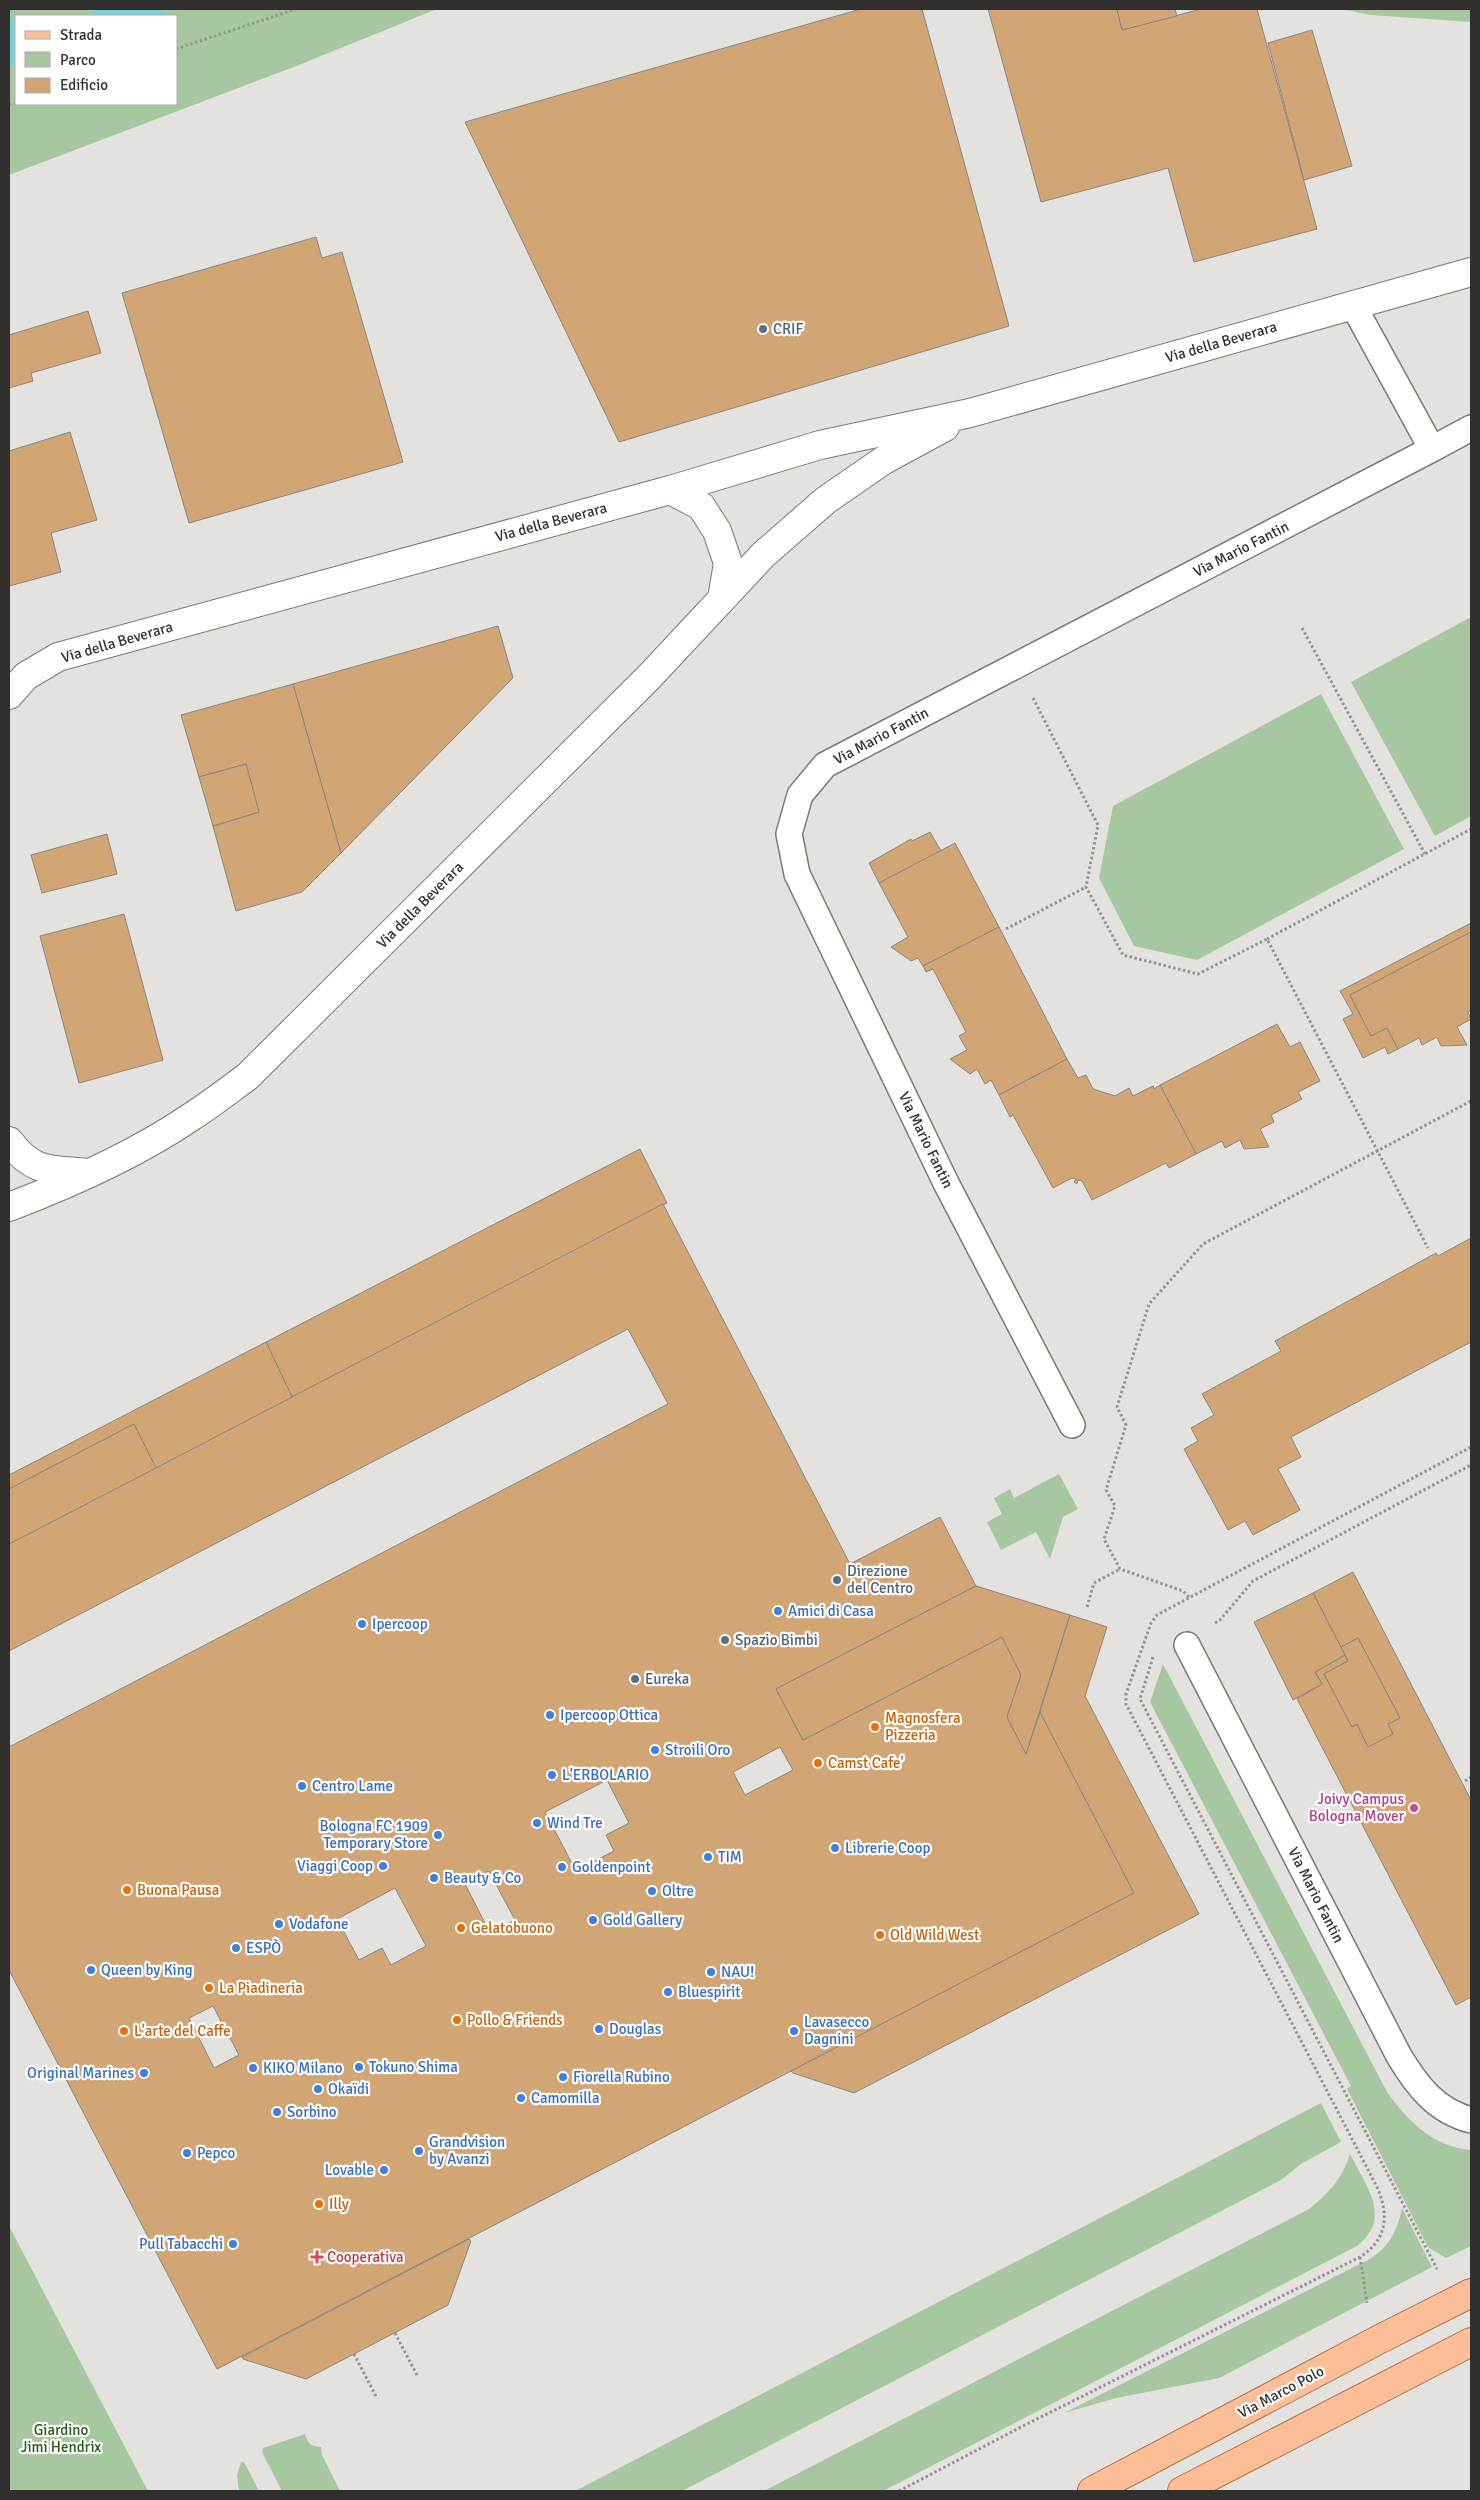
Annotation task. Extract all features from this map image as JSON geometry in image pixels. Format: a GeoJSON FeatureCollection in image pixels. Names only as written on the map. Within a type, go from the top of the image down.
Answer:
{"type":"FeatureCollection","features":[{"type":"Feature","properties":{"kind":"main road","name":"Via Marco Polo"},"geometry":{"type":"LineString","coordinates":[[1092,2491],[1380,2338],[1471,2294]]}},
{"type":"Feature","properties":{"kind":"main road"},"geometry":{"type":"LineString","coordinates":[[1182,2491],[1471,2342]]}},
{"type":"Feature","properties":{"kind":"street","name":"Via della Beverara"},"geometry":{"type":"LineString","coordinates":[[9,694],[26,676],[58,657],[670,490],[820,445],[970,413],[1471,272]]}},
{"type":"Feature","properties":{"kind":"street","name":"Via della Beverara"},"geometry":{"type":"LineString","coordinates":[[9,1206],[89,1173],[144,1146],[191,1118],[248,1077],[650,676],[763,555],[826,500],[884,460],[970,413]]}},
{"type":"Feature","properties":{"kind":"street"},"geometry":{"type":"LineString","coordinates":[[670,490],[701,506],[717,531],[728,563],[722,599]]}},
{"type":"Feature","properties":{"kind":"street"},"geometry":{"type":"LineString","coordinates":[[9,1141],[27,1162],[39,1168],[89,1173]]}},
{"type":"Feature","properties":{"kind":"lane"},"geometry":{"type":"LineString","coordinates":[[1353,305],[1432,449]]}},
{"type":"Feature","properties":{"kind":"lane","name":"Via Mario Fantin"},"geometry":{"type":"LineString","coordinates":[[1072,1426],[946,1183],[797,874],[789,834],[800,795],[825,765],[1471,428]]}},
{"type":"Feature","properties":{"kind":"lane","name":"Via Mario Fantin"},"geometry":{"type":"LineString","coordinates":[[1187,1644],[1399,2056],[1427,2096],[1448,2111],[1471,2120]]}},
{"type":"Feature","properties":{"kind":"path"},"geometry":{"type":"LineString","coordinates":[[178,48],[296,9]]}},
{"type":"Feature","properties":{"kind":"path"},"geometry":{"type":"LineString","coordinates":[[1302,628],[1425,854]]}},
{"type":"Feature","properties":{"kind":"path"},"geometry":{"type":"LineString","coordinates":[[1016,665],[1098,825],[1086,887],[1122,955],[1198,974],[1471,829]]}},
{"type":"Feature","properties":{"kind":"path"},"geometry":{"type":"LineString","coordinates":[[1006,929],[1086,887]]}},
{"type":"Feature","properties":{"kind":"path"},"geometry":{"type":"LineString","coordinates":[[1267,939],[1428,1248]]}},
{"type":"Feature","properties":{"kind":"path"},"geometry":{"type":"LineString","coordinates":[[1189,1597],[1183,1591],[1120,1569],[1104,1539],[1114,1506],[1106,1490],[1126,1425],[1117,1407],[1149,1304],[1202,1244],[1471,1102]]}},
{"type":"Feature","properties":{"kind":"path"},"geometry":{"type":"LineString","coordinates":[[1087,1607],[1094,1582],[1120,1569]]}},
{"type":"Feature","properties":{"kind":"path"},"geometry":{"type":"LineString","coordinates":[[1465,1781],[1471,1777]]}},
{"type":"Feature","properties":{"kind":"path"},"geometry":{"type":"LineString","coordinates":[[899,2491],[1023,2426],[1360,2257],[1368,2309]]}},
{"type":"Feature","properties":{"kind":"path"},"geometry":{"type":"LineString","coordinates":[[395,2333],[418,2376]]}},
{"type":"Feature","properties":{"kind":"path"},"geometry":{"type":"LineString","coordinates":[[354,2354],[377,2398]]}},
{"type":"Feature","properties":{"kind":"green space"},"geometry":{"type":"Polygon","coordinates":[[[9,9],[437,9],[299,65],[9,175],[9,9]]]}},
{"type":"Feature","properties":{"kind":"green space"},"geometry":{"type":"Polygon","coordinates":[[[1341,9],[1471,9],[1471,22],[1371,15],[1341,9]]]}},
{"type":"Feature","properties":{"kind":"green space"},"geometry":{"type":"Polygon","coordinates":[[[1471,617],[1471,816],[1435,836],[1351,682],[1471,617]]]}},
{"type":"Feature","properties":{"kind":"green space"},"geometry":{"type":"Polygon","coordinates":[[[1321,694],[1404,849],[1197,960],[1134,946],[1099,878],[1113,806],[1321,694]]]}},
{"type":"Feature","properties":{"kind":"green space"},"geometry":{"type":"Polygon","coordinates":[[[1059,1474],[1078,1509],[1063,1517],[1050,1559],[1036,1532],[1001,1550],[987,1522],[1002,1514],[994,1498],[1010,1489],[1014,1498],[1059,1474]]]}},
{"type":"Feature","properties":{"kind":"green space"},"geometry":{"type":"Polygon","coordinates":[[[1163,1664],[1387,2092],[1413,2122],[1433,2138],[1457,2148],[1471,2150],[1471,2246],[1446,2258],[1428,2247],[1347,2089],[1351,2086],[1150,1702],[1163,1664]]]}},
{"type":"Feature","properties":{"kind":"green space"},"geometry":{"type":"Polygon","coordinates":[[[1321,2103],[1341,2142],[1301,2164],[1281,2180],[682,2491],[575,2491],[1321,2103]]]}},
{"type":"Feature","properties":{"kind":"green space"},"geometry":{"type":"Polygon","coordinates":[[[1350,2154],[1369,2190],[1375,2213],[1368,2235],[1357,2246],[883,2491],[764,2491],[1309,2209],[1334,2185],[1343,2171],[1350,2154]]]}},
{"type":"Feature","properties":{"kind":"green space"},"geometry":{"type":"Polygon","coordinates":[[[1402,2208],[1432,2267],[1219,2378],[1116,2398],[1064,2413],[1370,2259],[1383,2249],[1392,2237],[1402,2208]]]}},
{"type":"Feature","properties":{"kind":"green space","name":"Giardino Jimi Hendrix"},"geometry":{"type":"Polygon","coordinates":[[[9,2226],[148,2491],[9,2491],[9,2226]]]}},
{"type":"Feature","properties":{"kind":"green space"},"geometry":{"type":"Polygon","coordinates":[[[305,2434],[310,2444],[321,2447],[322,2455],[340,2491],[282,2491],[262,2452],[263,2448],[305,2434]]]}},
{"type":"Feature","properties":{"kind":"green space"},"geometry":{"type":"Polygon","coordinates":[[[241,2462],[244,2462],[259,2491],[239,2491],[237,2475],[241,2462]]]}},
{"type":"Feature","properties":{"kind":"building"},"geometry":{"type":"Polygon","coordinates":[[[861,9],[922,9],[1009,326],[619,442],[465,122],[861,9]]]}},
{"type":"Feature","properties":{"kind":"building"},"geometry":{"type":"Polygon","coordinates":[[[988,9],[1117,9],[1122,30],[1201,9],[1257,9],[1317,229],[1194,262],[1168,168],[1041,202],[988,9]]]}},
{"type":"Feature","properties":{"kind":"building"},"geometry":{"type":"Polygon","coordinates":[[[1117,9],[1175,9],[1177,16],[1122,30],[1117,9]]]}},
{"type":"Feature","properties":{"kind":"building"},"geometry":{"type":"Polygon","coordinates":[[[1312,30],[1352,166],[1304,180],[1268,43],[1312,30]]]}},
{"type":"Feature","properties":{"kind":"building"},"geometry":{"type":"Polygon","coordinates":[[[316,237],[322,258],[342,252],[403,462],[189,523],[122,293],[316,237]]]}},
{"type":"Feature","properties":{"kind":"building"},"geometry":{"type":"Polygon","coordinates":[[[88,311],[101,353],[31,373],[33,381],[9,388],[9,335],[88,311]]]}},
{"type":"Feature","properties":{"kind":"building"},"geometry":{"type":"Polygon","coordinates":[[[70,432],[97,520],[51,533],[61,572],[9,586],[9,451],[70,432]]]}},
{"type":"Feature","properties":{"kind":"building"},"geometry":{"type":"Polygon","coordinates":[[[498,626],[513,678],[341,853],[293,684],[498,626]]]}},
{"type":"Feature","properties":{"kind":"building"},"geometry":{"type":"Polygon","coordinates":[[[293,684],[341,853],[302,892],[236,911],[213,826],[259,812],[246,764],[199,777],[181,715],[293,684]]]}},
{"type":"Feature","properties":{"kind":"building"},"geometry":{"type":"Polygon","coordinates":[[[246,764],[259,812],[213,826],[199,777],[246,764]]]}},
{"type":"Feature","properties":{"kind":"building"},"geometry":{"type":"Polygon","coordinates":[[[930,832],[941,851],[879,883],[869,863],[911,839],[912,841],[930,832]]]}},
{"type":"Feature","properties":{"kind":"building"},"geometry":{"type":"Polygon","coordinates":[[[107,834],[117,874],[42,893],[31,855],[107,834]]]}},
{"type":"Feature","properties":{"kind":"building"},"geometry":{"type":"Polygon","coordinates":[[[955,843],[999,927],[923,966],[918,958],[911,961],[891,947],[908,937],[879,883],[955,843]]]}},
{"type":"Feature","properties":{"kind":"building"},"geometry":{"type":"Polygon","coordinates":[[[124,914],[163,1060],[79,1083],[40,936],[124,914]]]}},
{"type":"Feature","properties":{"kind":"building"},"geometry":{"type":"Polygon","coordinates":[[[1471,923],[1471,932],[1350,995],[1371,1036],[1387,1028],[1398,1049],[1388,1054],[1385,1047],[1363,1058],[1343,1019],[1353,1014],[1340,991],[1471,923]]]}},
{"type":"Feature","properties":{"kind":"building"},"geometry":{"type":"Polygon","coordinates":[[[999,927],[1067,1059],[999,1095],[991,1080],[985,1084],[977,1069],[970,1074],[950,1059],[967,1050],[959,1036],[966,1032],[933,969],[926,972],[923,966],[999,927]]]}},
{"type":"Feature","properties":{"kind":"building"},"geometry":{"type":"Polygon","coordinates":[[[1471,932],[1471,1011],[1468,1012],[1471,1019],[1457,1027],[1467,1045],[1441,1046],[1437,1037],[1422,1045],[1419,1038],[1398,1049],[1387,1028],[1371,1036],[1350,995],[1471,932]]]}},
{"type":"Feature","properties":{"kind":"building"},"geometry":{"type":"Polygon","coordinates":[[[1277,1024],[1290,1047],[1300,1042],[1320,1081],[1298,1092],[1302,1099],[1271,1115],[1274,1122],[1260,1129],[1269,1147],[1244,1149],[1240,1140],[1225,1148],[1222,1141],[1196,1154],[1160,1085],[1277,1024]]]}},
{"type":"Feature","properties":{"kind":"building"},"geometry":{"type":"Polygon","coordinates":[[[1067,1059],[1078,1078],[1086,1075],[1093,1089],[1115,1096],[1129,1088],[1133,1096],[1153,1086],[1154,1089],[1160,1085],[1196,1154],[1169,1168],[1166,1163],[1092,1200],[1082,1181],[1078,1180],[1077,1184],[1074,1182],[1076,1179],[1072,1178],[1053,1188],[1013,1115],[1010,1117],[999,1095],[1067,1059]]]}},
{"type":"Feature","properties":{"kind":"building"},"geometry":{"type":"Polygon","coordinates":[[[640,1149],[667,1203],[292,1397],[266,1342],[640,1149]]]}},
{"type":"Feature","properties":{"kind":"building","name":"Centro Lame"},"geometry":{"type":"Polygon","coordinates":[[[663,1204],[850,1564],[940,1517],[976,1586],[776,1689],[803,1740],[1002,1637],[1021,1675],[1007,1717],[1026,1754],[1040,1712],[1134,1893],[217,2369],[9,1970],[9,1747],[668,1404],[628,1329],[9,1651],[9,1544],[663,1204]],[[780,1747],[733,1772],[745,1795],[793,1770],[780,1747]],[[607,1780],[545,1812],[576,1871],[614,1851],[606,1835],[629,1823],[607,1780]],[[489,1871],[465,1884],[490,1933],[515,1920],[489,1871]],[[395,1888],[337,1919],[359,1960],[382,1948],[391,1965],[426,1946],[395,1888]],[[213,2006],[189,2018],[214,2068],[239,2055],[213,2006]]]}},
{"type":"Feature","properties":{"kind":"building"},"geometry":{"type":"Polygon","coordinates":[[[1471,1238],[1471,1342],[1291,1437],[1301,1457],[1278,1469],[1300,1510],[1253,1535],[1245,1521],[1228,1530],[1184,1449],[1198,1441],[1191,1428],[1214,1415],[1202,1394],[1281,1351],[1275,1341],[1436,1253],[1438,1256],[1471,1238]]]}},
{"type":"Feature","properties":{"kind":"building"},"geometry":{"type":"Polygon","coordinates":[[[266,1342],[292,1397],[156,1468],[134,1424],[9,1489],[9,1475],[266,1342]]]}},
{"type":"Feature","properties":{"kind":"building"},"geometry":{"type":"Polygon","coordinates":[[[134,1424],[156,1468],[9,1544],[9,1489],[134,1424]]]}},
{"type":"Feature","properties":{"kind":"building"},"geometry":{"type":"Polygon","coordinates":[[[1353,1572],[1471,1800],[1471,1997],[1456,2005],[1297,1699],[1322,1684],[1315,1672],[1345,1655],[1348,1661],[1324,1674],[1352,1727],[1357,1724],[1368,1747],[1393,1734],[1388,1724],[1400,1718],[1358,1638],[1341,1647],[1313,1593],[1353,1572]]]}},
{"type":"Feature","properties":{"kind":"building"},"geometry":{"type":"Polygon","coordinates":[[[976,1586],[1070,1615],[1026,1754],[1007,1717],[1021,1675],[1002,1637],[803,1740],[776,1689],[976,1586]]]}},
{"type":"Feature","properties":{"kind":"building"},"geometry":{"type":"Polygon","coordinates":[[[1313,1593],[1345,1655],[1315,1672],[1322,1684],[1293,1700],[1254,1622],[1313,1593]]]}},
{"type":"Feature","properties":{"kind":"building"},"geometry":{"type":"Polygon","coordinates":[[[1070,1615],[1107,1627],[1085,1696],[1199,1914],[854,2093],[793,2073],[791,2071],[1134,1893],[1040,1712],[1070,1615]]]}},
{"type":"Feature","properties":{"kind":"building"},"geometry":{"type":"Polygon","coordinates":[[[1358,1638],[1400,1718],[1388,1724],[1393,1734],[1368,1747],[1357,1724],[1352,1727],[1324,1674],[1348,1661],[1341,1647],[1358,1638]]]}},
{"type":"Feature","properties":{"kind":"building"},"geometry":{"type":"Polygon","coordinates":[[[469,2239],[471,2241],[448,2305],[306,2379],[243,2359],[242,2357],[469,2239]]]}},
{"type":"Feature","properties":{"kind":"waterway"},"geometry":{"type":"LineString","coordinates":[[119,15],[143,9]]}},
{"type":"Feature","properties":{"kind":"waterway"},"geometry":{"type":"LineString","coordinates":[[9,43],[15,40]]}},
{"type":"Feature","properties":{"kind":"place","name":"CRIF"},"geometry":{"type":"Point","coordinates":[763,329]}},
{"type":"Feature","properties":{"kind":"place","name":"Direzione del Centro"},"geometry":{"type":"Point","coordinates":[837,1580]}},
{"type":"Feature","properties":{"kind":"place","name":"Amici di Casa"},"geometry":{"type":"Point","coordinates":[778,1611]}},
{"type":"Feature","properties":{"kind":"place","name":"Ipercoop"},"geometry":{"type":"Point","coordinates":[362,1624]}},
{"type":"Feature","properties":{"kind":"place","name":"Spazio Bimbi"},"geometry":{"type":"Point","coordinates":[725,1640]}},
{"type":"Feature","properties":{"kind":"place","name":"Eureka"},"geometry":{"type":"Point","coordinates":[635,1679]}},
{"type":"Feature","properties":{"kind":"place","name":"Ipercoop Ottica"},"geometry":{"type":"Point","coordinates":[550,1715]}},
{"type":"Feature","properties":{"kind":"place","name":"Magnosfera Pizzeria"},"geometry":{"type":"Point","coordinates":[875,1727]}},
{"type":"Feature","properties":{"kind":"place","name":"Stroili Oro"},"geometry":{"type":"Point","coordinates":[655,1750]}},
{"type":"Feature","properties":{"kind":"place","name":"Camst Cafe'"},"geometry":{"type":"Point","coordinates":[818,1763]}},
{"type":"Feature","properties":{"kind":"place","name":"L'ERBOLARIO"},"geometry":{"type":"Point","coordinates":[552,1775]}},
{"type":"Feature","properties":{"kind":"place","name":"Centro Lame"},"geometry":{"type":"Point","coordinates":[302,1786]}},
{"type":"Feature","properties":{"kind":"place","name":"Joivy Campus Bologna Mover"},"geometry":{"type":"Point","coordinates":[1414,1808]}},
{"type":"Feature","properties":{"kind":"place","name":"Wind Tre"},"geometry":{"type":"Point","coordinates":[537,1823]}},
{"type":"Feature","properties":{"kind":"place","name":"Bologna FC 1909 Temporary Store"},"geometry":{"type":"Point","coordinates":[438,1835]}},
{"type":"Feature","properties":{"kind":"place","name":"Librerie Coop"},"geometry":{"type":"Point","coordinates":[835,1848]}},
{"type":"Feature","properties":{"kind":"place","name":"TIM"},"geometry":{"type":"Point","coordinates":[708,1857]}},
{"type":"Feature","properties":{"kind":"place","name":"Viaggi Coop"},"geometry":{"type":"Point","coordinates":[383,1866]}},
{"type":"Feature","properties":{"kind":"place","name":"Goldenpoint"},"geometry":{"type":"Point","coordinates":[562,1867]}},
{"type":"Feature","properties":{"kind":"place","name":"Beauty & Co"},"geometry":{"type":"Point","coordinates":[434,1878]}},
{"type":"Feature","properties":{"kind":"place","name":"Buona Pausa"},"geometry":{"type":"Point","coordinates":[127,1890]}},
{"type":"Feature","properties":{"kind":"place","name":"Oltre"},"geometry":{"type":"Point","coordinates":[652,1891]}},
{"type":"Feature","properties":{"kind":"place","name":"Gold Gallery"},"geometry":{"type":"Point","coordinates":[593,1920]}},
{"type":"Feature","properties":{"kind":"place","name":"Vodafone"},"geometry":{"type":"Point","coordinates":[279,1924]}},
{"type":"Feature","properties":{"kind":"place","name":"Gelatobuono"},"geometry":{"type":"Point","coordinates":[461,1928]}},
{"type":"Feature","properties":{"kind":"place","name":"Old Wild West"},"geometry":{"type":"Point","coordinates":[880,1935]}},
{"type":"Feature","properties":{"kind":"place","name":"ESPÒ"},"geometry":{"type":"Point","coordinates":[236,1948]}},
{"type":"Feature","properties":{"kind":"place","name":"Queen by King"},"geometry":{"type":"Point","coordinates":[91,1970]}},
{"type":"Feature","properties":{"kind":"place","name":"NAU!"},"geometry":{"type":"Point","coordinates":[711,1972]}},
{"type":"Feature","properties":{"kind":"place","name":"La Piadineria"},"geometry":{"type":"Point","coordinates":[209,1988]}},
{"type":"Feature","properties":{"kind":"place","name":"Bluespirit"},"geometry":{"type":"Point","coordinates":[668,1992]}},
{"type":"Feature","properties":{"kind":"place","name":"Pollo & Friends"},"geometry":{"type":"Point","coordinates":[457,2020]}},
{"type":"Feature","properties":{"kind":"place","name":"Douglas"},"geometry":{"type":"Point","coordinates":[599,2029]}},
{"type":"Feature","properties":{"kind":"place","name":"L'arte del Caffe"},"geometry":{"type":"Point","coordinates":[124,2031]}},
{"type":"Feature","properties":{"kind":"place","name":"Lavasecco Dagnini"},"geometry":{"type":"Point","coordinates":[794,2031]}},
{"type":"Feature","properties":{"kind":"place","name":"Tokuno Shima"},"geometry":{"type":"Point","coordinates":[359,2067]}},
{"type":"Feature","properties":{"kind":"place","name":"KIKO Milano"},"geometry":{"type":"Point","coordinates":[253,2068]}},
{"type":"Feature","properties":{"kind":"place","name":"Original Marines"},"geometry":{"type":"Point","coordinates":[144,2073]}},
{"type":"Feature","properties":{"kind":"place","name":"Fiorella Rubino"},"geometry":{"type":"Point","coordinates":[563,2077]}},
{"type":"Feature","properties":{"kind":"place","name":"Okaïdi"},"geometry":{"type":"Point","coordinates":[318,2089]}},
{"type":"Feature","properties":{"kind":"place","name":"Camomilla"},"geometry":{"type":"Point","coordinates":[521,2098]}},
{"type":"Feature","properties":{"kind":"place","name":"Sorbino"},"geometry":{"type":"Point","coordinates":[277,2112]}},
{"type":"Feature","properties":{"kind":"place","name":"Grandvision by Avanzi"},"geometry":{"type":"Point","coordinates":[419,2151]}},
{"type":"Feature","properties":{"kind":"place","name":"Pepco"},"geometry":{"type":"Point","coordinates":[187,2153]}},
{"type":"Feature","properties":{"kind":"place","name":"Lovable"},"geometry":{"type":"Point","coordinates":[384,2170]}},
{"type":"Feature","properties":{"kind":"place","name":"Illy"},"geometry":{"type":"Point","coordinates":[319,2204]}},
{"type":"Feature","properties":{"kind":"place","name":"Pull Tabacchi"},"geometry":{"type":"Point","coordinates":[233,2244]}},
{"type":"Feature","properties":{"kind":"place","name":"Cooperativa"},"geometry":{"type":"Point","coordinates":[317,2257]}}]}
